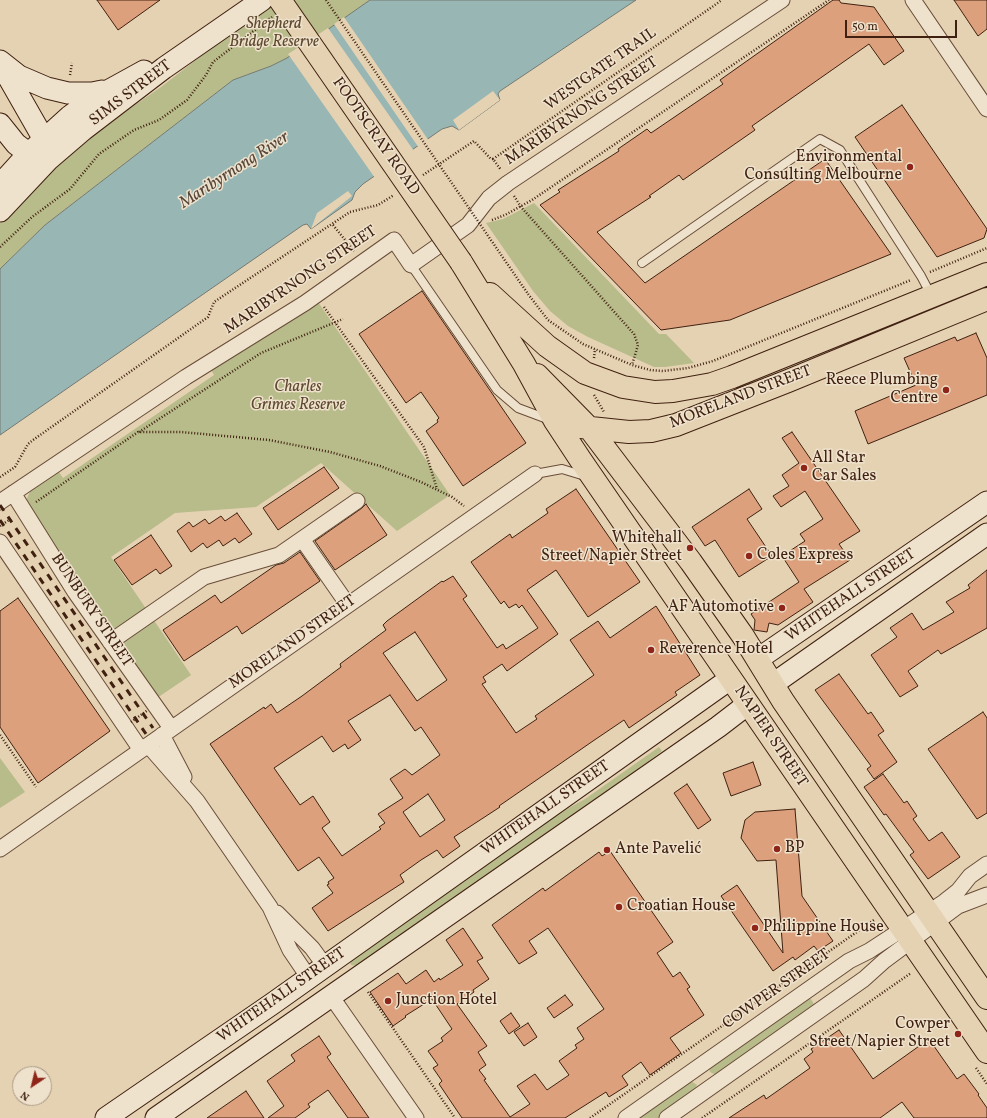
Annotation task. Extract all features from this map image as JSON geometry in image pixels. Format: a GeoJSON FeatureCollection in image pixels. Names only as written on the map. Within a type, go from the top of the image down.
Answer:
{"type":"FeatureCollection","features":[{"type":"Feature","properties":{"kind":"main road","name":"SIMS STREET"},"geometry":{"type":"LineString","coordinates":[[0,211],[42,153],[85,105],[112,88],[273,4]]}},
{"type":"Feature","properties":{"kind":"main road","name":"FOOTSCRAY ROAD"},"geometry":{"type":"LineString","coordinates":[[273,4],[465,268],[524,364],[555,421]]}},
{"type":"Feature","properties":{"kind":"main road","name":"SIMS STREET"},"geometry":{"type":"LineString","coordinates":[[0,185],[42,153],[83,130],[164,68],[211,35]]}},
{"type":"Feature","properties":{"kind":"main road"},"geometry":{"type":"LineString","coordinates":[[0,62],[19,76],[62,92],[92,93],[112,88]]}},
{"type":"Feature","properties":{"kind":"main road"},"geometry":{"type":"LineString","coordinates":[[0,62],[42,153]]}},
{"type":"Feature","properties":{"kind":"main road"},"geometry":{"type":"LineString","coordinates":[[0,124],[16,144],[42,153]]}},
{"type":"Feature","properties":{"kind":"main road","name":"FOOTSCRAY ROAD"},"geometry":{"type":"LineString","coordinates":[[465,268],[542,341],[576,368]]}},
{"type":"Feature","properties":{"kind":"main road","name":"MORELAND STREET"},"geometry":{"type":"LineString","coordinates":[[576,368],[594,377],[637,389],[655,392],[691,389],[732,377],[931,295],[987,274]]}},
{"type":"Feature","properties":{"kind":"main road"},"geometry":{"type":"LineString","coordinates":[[931,295],[936,302],[941,303],[987,286]]}},
{"type":"Feature","properties":{"kind":"main road","name":"MORELAND STREET"},"geometry":{"type":"LineString","coordinates":[[555,421],[599,422],[635,432],[651,431],[676,425],[788,382],[987,299]]}},
{"type":"Feature","properties":{"kind":"main road","name":"FOOTSCRAY ROAD"},"geometry":{"type":"LineString","coordinates":[[524,364],[559,396],[599,422]]}},
{"type":"Feature","properties":{"kind":"main road","name":"NAPIER STREET"},"geometry":{"type":"LineString","coordinates":[[555,421],[730,679],[987,1052]]}},
{"type":"Feature","properties":{"kind":"main road","name":"NAPIER STREET"},"geometry":{"type":"LineString","coordinates":[[599,422],[691,562],[758,659],[773,684],[987,998]]}},
{"type":"Feature","properties":{"kind":"main road","name":"WHITEHALL STREET"},"geometry":{"type":"LineString","coordinates":[[106,1118],[317,972],[758,659],[987,502]]}},
{"type":"Feature","properties":{"kind":"main road","name":"WHITEHALL STREET"},"geometry":{"type":"LineString","coordinates":[[156,1118],[678,754],[748,704],[773,684],[987,534]]}},
{"type":"Feature","properties":{"kind":"main road"},"geometry":{"type":"LineString","coordinates":[[660,728],[678,754]]}},
{"type":"Feature","properties":{"kind":"main road","name":"BUNBURY STREET"},"geometry":{"type":"LineString","coordinates":[[317,972],[331,996]]}},
{"type":"Feature","properties":{"kind":"street","name":"MARIBYRNONG STREET"},"geometry":{"type":"LineString","coordinates":[[0,502],[186,377],[315,295],[394,240],[413,268],[468,225],[489,198],[508,183],[782,0]]}},
{"type":"Feature","properties":{"kind":"street"},"geometry":{"type":"LineString","coordinates":[[913,0],[987,109]]}},
{"type":"Feature","properties":{"kind":"street","name":"MORELAND STREET"},"geometry":{"type":"LineString","coordinates":[[0,849],[535,474]]}},
{"type":"Feature","properties":{"kind":"street","name":"BUNBURY STREET"},"geometry":{"type":"LineString","coordinates":[[13,493],[75,592],[110,642],[167,731],[197,801]]}},
{"type":"Feature","properties":{"kind":"street"},"geometry":{"type":"LineString","coordinates":[[110,642],[204,577],[280,555],[357,501]]}},
{"type":"Feature","properties":{"kind":"street"},"geometry":{"type":"LineString","coordinates":[[302,539],[348,605]]}},
{"type":"Feature","properties":{"kind":"street","name":"BUNBURY STREET"},"geometry":{"type":"LineString","coordinates":[[0,542],[144,747],[197,801],[270,907],[290,950],[317,972]]}},
{"type":"Feature","properties":{"kind":"street","name":"COWPER STREET"},"geometry":{"type":"LineString","coordinates":[[932,918],[967,880],[987,864]]}},
{"type":"Feature","properties":{"kind":"street","name":"COWPER STREET"},"geometry":{"type":"LineString","coordinates":[[667,1118],[832,1002],[906,935],[932,918],[962,904],[987,895]]}},
{"type":"Feature","properties":{"kind":"street","name":"BUNBURY STREET"},"geometry":{"type":"LineString","coordinates":[[270,907],[312,948],[317,972]]}},
{"type":"Feature","properties":{"kind":"street","name":"COWPER STREET"},"geometry":{"type":"LineString","coordinates":[[626,1118],[849,961],[906,935]]}},
{"type":"Feature","properties":{"kind":"street"},"geometry":{"type":"LineString","coordinates":[[818,983],[832,1002]]}},
{"type":"Feature","properties":{"kind":"street","name":"BUNBURY STREET"},"geometry":{"type":"LineString","coordinates":[[331,996],[416,1118]]}},
{"type":"Feature","properties":{"kind":"street"},"geometry":{"type":"LineString","coordinates":[[698,1068],[711,1087]]}},
{"type":"Feature","properties":{"kind":"lane"},"geometry":{"type":"LineString","coordinates":[[642,263],[820,139],[840,150],[921,276],[931,295]]}},
{"type":"Feature","properties":{"kind":"lane"},"geometry":{"type":"LineString","coordinates":[[413,268],[497,390],[518,408],[555,421]]}},
{"type":"Feature","properties":{"kind":"lane","name":"MORELAND STREET"},"geometry":{"type":"LineString","coordinates":[[535,474],[554,469],[565,469],[578,473],[596,482]]}},
{"type":"Feature","properties":{"kind":"path"},"geometry":{"type":"LineString","coordinates":[[326,0],[528,294],[548,320],[583,344],[632,365],[650,370],[663,371],[688,368],[713,361],[987,248]]}},
{"type":"Feature","properties":{"kind":"path","name":"WESTGATE TRAIL"},"geometry":{"type":"LineString","coordinates":[[493,159],[722,0]]}},
{"type":"Feature","properties":{"kind":"path"},"geometry":{"type":"LineString","coordinates":[[468,225],[480,224],[505,215],[521,206],[830,0]]}},
{"type":"Feature","properties":{"kind":"path"},"geometry":{"type":"LineString","coordinates":[[0,247],[26,222],[70,189],[99,154],[134,130],[159,120],[187,100],[206,75],[213,62],[273,4]]}},
{"type":"Feature","properties":{"kind":"path"},"geometry":{"type":"LineString","coordinates":[[69,82],[72,63]]}},
{"type":"Feature","properties":{"kind":"path"},"geometry":{"type":"LineString","coordinates":[[418,178],[474,141],[491,159],[493,159],[521,206],[634,334],[638,345],[632,365]]}},
{"type":"Feature","properties":{"kind":"path"},"geometry":{"type":"LineString","coordinates":[[0,478],[15,467],[28,444],[208,317],[214,302],[333,225],[350,212],[378,205],[399,191]]}},
{"type":"Feature","properties":{"kind":"path"},"geometry":{"type":"LineString","coordinates":[[333,225],[362,263]]}},
{"type":"Feature","properties":{"kind":"path"},"geometry":{"type":"LineString","coordinates":[[315,295],[424,447],[437,489]]}},
{"type":"Feature","properties":{"kind":"path"},"geometry":{"type":"LineString","coordinates":[[34,504],[138,432],[261,353],[334,322],[343,320]]}},
{"type":"Feature","properties":{"kind":"path"},"geometry":{"type":"LineString","coordinates":[[594,390],[599,422]]}},
{"type":"Feature","properties":{"kind":"path"},"geometry":{"type":"LineString","coordinates":[[138,432],[212,434],[297,444],[380,466],[437,489],[452,497],[476,515]]}},
{"type":"Feature","properties":{"kind":"path"},"geometry":{"type":"LineString","coordinates":[[131,722],[148,710]]}},
{"type":"Feature","properties":{"kind":"path"},"geometry":{"type":"LineString","coordinates":[[0,735],[1,739],[36,787]]}},
{"type":"Feature","properties":{"kind":"path"},"geometry":{"type":"LineString","coordinates":[[590,1118],[874,920]]}},
{"type":"Feature","properties":{"kind":"path"},"geometry":{"type":"LineString","coordinates":[[702,1118],[911,973]]}},
{"type":"Feature","properties":{"kind":"path"},"geometry":{"type":"LineString","coordinates":[[368,992],[455,1118]]}},
{"type":"Feature","properties":{"kind":"green space","name":"Shepherd Bridge Reserve"},"geometry":{"type":"Polygon","coordinates":[[[279,0],[370,0],[287,58],[271,66],[233,80],[45,225],[0,269],[0,223],[37,184],[90,136],[161,87],[250,18],[279,0]]]}},
{"type":"Feature","properties":{"kind":"green space"},"geometry":{"type":"Polygon","coordinates":[[[534,203],[659,334],[666,334],[694,363],[654,367],[588,337],[568,326],[550,311],[533,291],[486,223],[503,219],[534,203]]]}},
{"type":"Feature","properties":{"kind":"green space","name":"Charles Grimes Reserve"},"geometry":{"type":"Polygon","coordinates":[[[318,302],[450,495],[397,531],[321,463],[256,507],[175,513],[111,557],[191,675],[157,698],[24,505],[33,485],[57,469],[63,478],[214,375],[210,368],[318,302]]]}},
{"type":"Feature","properties":{"kind":"green space"},"geometry":{"type":"Polygon","coordinates":[[[659,747],[662,751],[624,780],[357,966],[351,965],[349,959],[545,821],[585,799],[659,747]]]}},
{"type":"Feature","properties":{"kind":"green space"},"geometry":{"type":"Polygon","coordinates":[[[0,758],[25,792],[0,808],[0,758]]]}},
{"type":"Feature","properties":{"kind":"green space"},"geometry":{"type":"Polygon","coordinates":[[[808,999],[811,999],[815,1006],[716,1075],[710,1072],[709,1068],[808,999]]]}},
{"type":"Feature","properties":{"kind":"green space"},"geometry":{"type":"Polygon","coordinates":[[[691,1081],[697,1085],[693,1094],[658,1118],[634,1118],[691,1081]]]}},
{"type":"Feature","properties":{"kind":"water","name":"Maribyrnong River"},"geometry":{"type":"Polygon","coordinates":[[[370,0],[636,0],[500,91],[498,94],[500,100],[459,130],[452,126],[442,129],[363,184],[355,192],[352,200],[311,229],[307,224],[303,225],[0,435],[0,269],[45,225],[233,80],[271,66],[287,58],[370,0]]]}},
{"type":"Feature","properties":{"kind":"pier"},"geometry":{"type":"Polygon","coordinates":[[[344,17],[429,141],[419,148],[334,24],[344,17]]]}},
{"type":"Feature","properties":{"kind":"pier"},"geometry":{"type":"Polygon","coordinates":[[[328,28],[414,151],[375,178],[288,54],[328,28]]]}},
{"type":"Feature","properties":{"kind":"pier"},"geometry":{"type":"Polygon","coordinates":[[[493,91],[500,100],[459,130],[453,120],[493,91]]]}},
{"type":"Feature","properties":{"kind":"pier"},"geometry":{"type":"Polygon","coordinates":[[[348,191],[352,196],[311,229],[317,213],[348,191]]]}},
{"type":"Feature","properties":{"kind":"building"},"geometry":{"type":"Polygon","coordinates":[[[97,0],[160,0],[118,30],[97,0]]]}},
{"type":"Feature","properties":{"kind":"building"},"geometry":{"type":"Polygon","coordinates":[[[833,0],[839,0],[841,3],[874,7],[904,51],[884,65],[869,44],[752,126],[755,130],[683,180],[679,175],[649,196],[651,197],[597,232],[645,283],[825,159],[891,254],[730,320],[661,330],[540,205],[560,192],[558,190],[619,151],[618,149],[647,129],[651,133],[723,84],[720,80],[833,0]]]}},
{"type":"Feature","properties":{"kind":"building"},"geometry":{"type":"Polygon","coordinates":[[[954,0],[987,0],[987,29],[978,36],[954,0]]]}},
{"type":"Feature","properties":{"kind":"building"},"geometry":{"type":"Polygon","coordinates":[[[902,105],[987,229],[984,238],[937,257],[855,137],[902,105]]]}},
{"type":"Feature","properties":{"kind":"building"},"geometry":{"type":"Polygon","coordinates":[[[422,291],[526,443],[463,486],[426,431],[438,422],[437,420],[439,418],[421,392],[406,403],[359,334],[422,291]]]}},
{"type":"Feature","properties":{"kind":"building","name":"Reece Plumbing Centre"},"geometry":{"type":"Polygon","coordinates":[[[976,333],[987,358],[987,395],[868,444],[855,411],[916,385],[904,358],[955,337],[957,341],[976,333]]]}},
{"type":"Feature","properties":{"kind":"building"},"geometry":{"type":"Polygon","coordinates":[[[792,432],[860,531],[839,544],[850,560],[804,589],[813,602],[778,625],[769,623],[767,632],[754,630],[755,620],[751,614],[799,582],[782,556],[805,541],[800,534],[823,519],[805,491],[781,507],[773,496],[789,486],[782,475],[799,463],[782,438],[792,432]]]}},
{"type":"Feature","properties":{"kind":"building"},"geometry":{"type":"Polygon","coordinates":[[[324,467],[339,488],[278,530],[263,508],[324,467]]]}},
{"type":"Feature","properties":{"kind":"building"},"geometry":{"type":"Polygon","coordinates":[[[576,489],[640,582],[588,617],[556,570],[527,590],[558,634],[507,671],[502,664],[483,677],[486,682],[482,684],[516,733],[537,719],[535,716],[594,675],[570,640],[598,621],[610,638],[656,606],[700,675],[675,692],[677,695],[629,728],[624,720],[593,741],[499,806],[500,807],[454,837],[460,846],[443,858],[437,850],[421,860],[400,875],[404,882],[328,931],[312,908],[333,893],[327,885],[329,884],[328,882],[334,878],[319,857],[298,871],[210,744],[264,707],[265,709],[271,704],[277,713],[302,696],[341,667],[340,664],[386,630],[383,625],[387,621],[442,581],[443,582],[453,576],[467,596],[463,599],[497,648],[503,644],[506,649],[538,628],[522,605],[519,608],[516,604],[509,608],[504,601],[501,604],[471,562],[510,534],[512,538],[548,513],[546,509],[576,489]],[[415,632],[383,653],[417,701],[447,680],[415,632]],[[390,695],[348,721],[361,740],[348,749],[345,744],[333,752],[322,736],[274,768],[300,805],[313,796],[330,822],[322,828],[342,856],[381,829],[379,827],[385,823],[378,814],[403,798],[390,779],[405,769],[412,775],[440,755],[421,727],[415,731],[390,695]],[[428,794],[403,812],[420,837],[445,820],[428,794]]]}},
{"type":"Feature","properties":{"kind":"building"},"geometry":{"type":"Polygon","coordinates":[[[749,489],[762,509],[747,519],[772,556],[739,577],[715,540],[705,546],[692,527],[749,489]]]}},
{"type":"Feature","properties":{"kind":"building"},"geometry":{"type":"Polygon","coordinates":[[[366,504],[387,535],[335,570],[315,541],[366,504]]]}},
{"type":"Feature","properties":{"kind":"building"},"geometry":{"type":"Polygon","coordinates":[[[237,513],[252,534],[239,543],[235,538],[223,546],[219,540],[207,548],[203,543],[191,552],[177,531],[189,522],[193,527],[205,519],[209,524],[221,516],[225,521],[237,513]]]}},
{"type":"Feature","properties":{"kind":"building"},"geometry":{"type":"Polygon","coordinates":[[[151,535],[172,566],[160,574],[156,569],[132,585],[114,560],[151,535]]]}},
{"type":"Feature","properties":{"kind":"building"},"geometry":{"type":"Polygon","coordinates":[[[300,552],[320,581],[242,634],[237,626],[184,661],[163,630],[215,595],[221,603],[276,565],[284,563],[300,552]]]}},
{"type":"Feature","properties":{"kind":"building"},"geometry":{"type":"Polygon","coordinates":[[[987,570],[987,628],[941,654],[938,650],[908,671],[918,686],[900,697],[871,655],[897,637],[890,628],[912,613],[923,630],[954,612],[946,602],[970,588],[968,585],[987,570]]]}},
{"type":"Feature","properties":{"kind":"building"},"geometry":{"type":"Polygon","coordinates":[[[18,598],[110,731],[38,783],[0,727],[0,611],[18,598]]]}},
{"type":"Feature","properties":{"kind":"building"},"geometry":{"type":"Polygon","coordinates":[[[839,674],[868,714],[871,712],[884,731],[878,735],[897,762],[874,779],[867,769],[871,766],[815,690],[839,674]]]}},
{"type":"Feature","properties":{"kind":"building"},"geometry":{"type":"Polygon","coordinates":[[[983,712],[987,718],[987,813],[977,819],[928,749],[983,712]]]}},
{"type":"Feature","properties":{"kind":"building"},"geometry":{"type":"Polygon","coordinates":[[[753,762],[761,785],[731,796],[723,773],[753,762]]]}},
{"type":"Feature","properties":{"kind":"building"},"geometry":{"type":"Polygon","coordinates":[[[883,774],[904,803],[907,801],[917,816],[913,819],[929,841],[942,832],[960,857],[928,879],[910,855],[914,852],[886,814],[884,815],[864,787],[883,774]]]}},
{"type":"Feature","properties":{"kind":"building"},"geometry":{"type":"Polygon","coordinates":[[[687,784],[711,820],[698,829],[674,793],[687,784]]]}},
{"type":"Feature","properties":{"kind":"building"},"geometry":{"type":"Polygon","coordinates":[[[795,809],[802,896],[833,941],[818,951],[814,946],[795,960],[793,957],[773,971],[721,896],[737,885],[783,953],[776,860],[757,861],[741,838],[745,820],[755,812],[795,809]]]}},
{"type":"Feature","properties":{"kind":"building"},"geometry":{"type":"Polygon","coordinates":[[[610,851],[673,942],[657,953],[673,977],[680,972],[690,987],[687,989],[704,1015],[670,1038],[681,1053],[650,1075],[641,1062],[622,1076],[628,1085],[609,1097],[606,1092],[565,1118],[462,1118],[439,1084],[442,1081],[433,1068],[438,1065],[428,1051],[443,1041],[441,1038],[452,1029],[432,999],[405,1016],[406,1017],[393,1026],[370,992],[398,973],[406,984],[426,970],[434,982],[439,978],[440,980],[463,965],[446,940],[463,928],[483,958],[477,961],[489,979],[457,1004],[487,1046],[478,1052],[486,1065],[479,1070],[486,1079],[484,1080],[510,1117],[530,1104],[517,1086],[535,1074],[547,1090],[569,1075],[559,1061],[577,1048],[575,1045],[584,1039],[577,1028],[604,1009],[548,928],[529,941],[537,953],[519,964],[492,925],[543,888],[545,891],[599,852],[602,856],[610,851]]]}},
{"type":"Feature","properties":{"kind":"building"},"geometry":{"type":"Polygon","coordinates":[[[565,995],[573,1005],[554,1018],[547,1008],[565,995]]]}},
{"type":"Feature","properties":{"kind":"building"},"geometry":{"type":"Polygon","coordinates":[[[511,1013],[520,1026],[509,1034],[500,1021],[511,1013]]]}},
{"type":"Feature","properties":{"kind":"building"},"geometry":{"type":"Polygon","coordinates":[[[528,1023],[537,1037],[524,1046],[514,1032],[528,1023]]]}},
{"type":"Feature","properties":{"kind":"building"},"geometry":{"type":"Polygon","coordinates":[[[839,1030],[873,1079],[929,1039],[957,1079],[964,1074],[979,1094],[978,1095],[987,1108],[987,1118],[914,1118],[902,1102],[880,1118],[729,1118],[764,1095],[766,1099],[810,1068],[804,1059],[813,1052],[811,1049],[839,1030]]]}},
{"type":"Feature","properties":{"kind":"building"},"geometry":{"type":"Polygon","coordinates":[[[319,1036],[331,1054],[327,1057],[369,1118],[348,1118],[328,1090],[308,1104],[310,1107],[295,1118],[268,1118],[284,1106],[267,1081],[295,1061],[291,1055],[319,1036]]]}},
{"type":"Feature","properties":{"kind":"building"},"geometry":{"type":"Polygon","coordinates":[[[246,1091],[264,1118],[207,1118],[246,1091]]]}},
{"type":"Feature","properties":{"kind":"railway"},"geometry":{"type":"LineString","coordinates":[[0,505],[153,728]]}},
{"type":"Feature","properties":{"kind":"railway"},"geometry":{"type":"LineString","coordinates":[[0,520],[146,734]]}},
{"type":"Feature","properties":{"kind":"place","name":"Environmental Consulting Melbourne"},"geometry":{"type":"Point","coordinates":[910,167]}},
{"type":"Feature","properties":{"kind":"place","name":"Reece Plumbing Centre"},"geometry":{"type":"Point","coordinates":[946,390]}},
{"type":"Feature","properties":{"kind":"place","name":"All Star Car Sales"},"geometry":{"type":"Point","coordinates":[804,468]}},
{"type":"Feature","properties":{"kind":"place","name":"Whitehall Street/Napier Street"},"geometry":{"type":"Point","coordinates":[690,548]}},
{"type":"Feature","properties":{"kind":"place","name":"Coles Express"},"geometry":{"type":"Point","coordinates":[749,556]}},
{"type":"Feature","properties":{"kind":"place","name":"AF Automotive"},"geometry":{"type":"Point","coordinates":[782,608]}},
{"type":"Feature","properties":{"kind":"place","name":"Reverence Hotel"},"geometry":{"type":"Point","coordinates":[651,650]}},
{"type":"Feature","properties":{"kind":"place","name":"BP"},"geometry":{"type":"Point","coordinates":[777,849]}},
{"type":"Feature","properties":{"kind":"place","name":"Ante Pavelić"},"geometry":{"type":"Point","coordinates":[607,850]}},
{"type":"Feature","properties":{"kind":"place","name":"Croatian House"},"geometry":{"type":"Point","coordinates":[619,907]}},
{"type":"Feature","properties":{"kind":"place","name":"Philippine House"},"geometry":{"type":"Point","coordinates":[755,928]}},
{"type":"Feature","properties":{"kind":"place","name":"Junction Hotel"},"geometry":{"type":"Point","coordinates":[388,1001]}},
{"type":"Feature","properties":{"kind":"place","name":"Cowper Street/Napier Street"},"geometry":{"type":"Point","coordinates":[958,1034]}}]}
